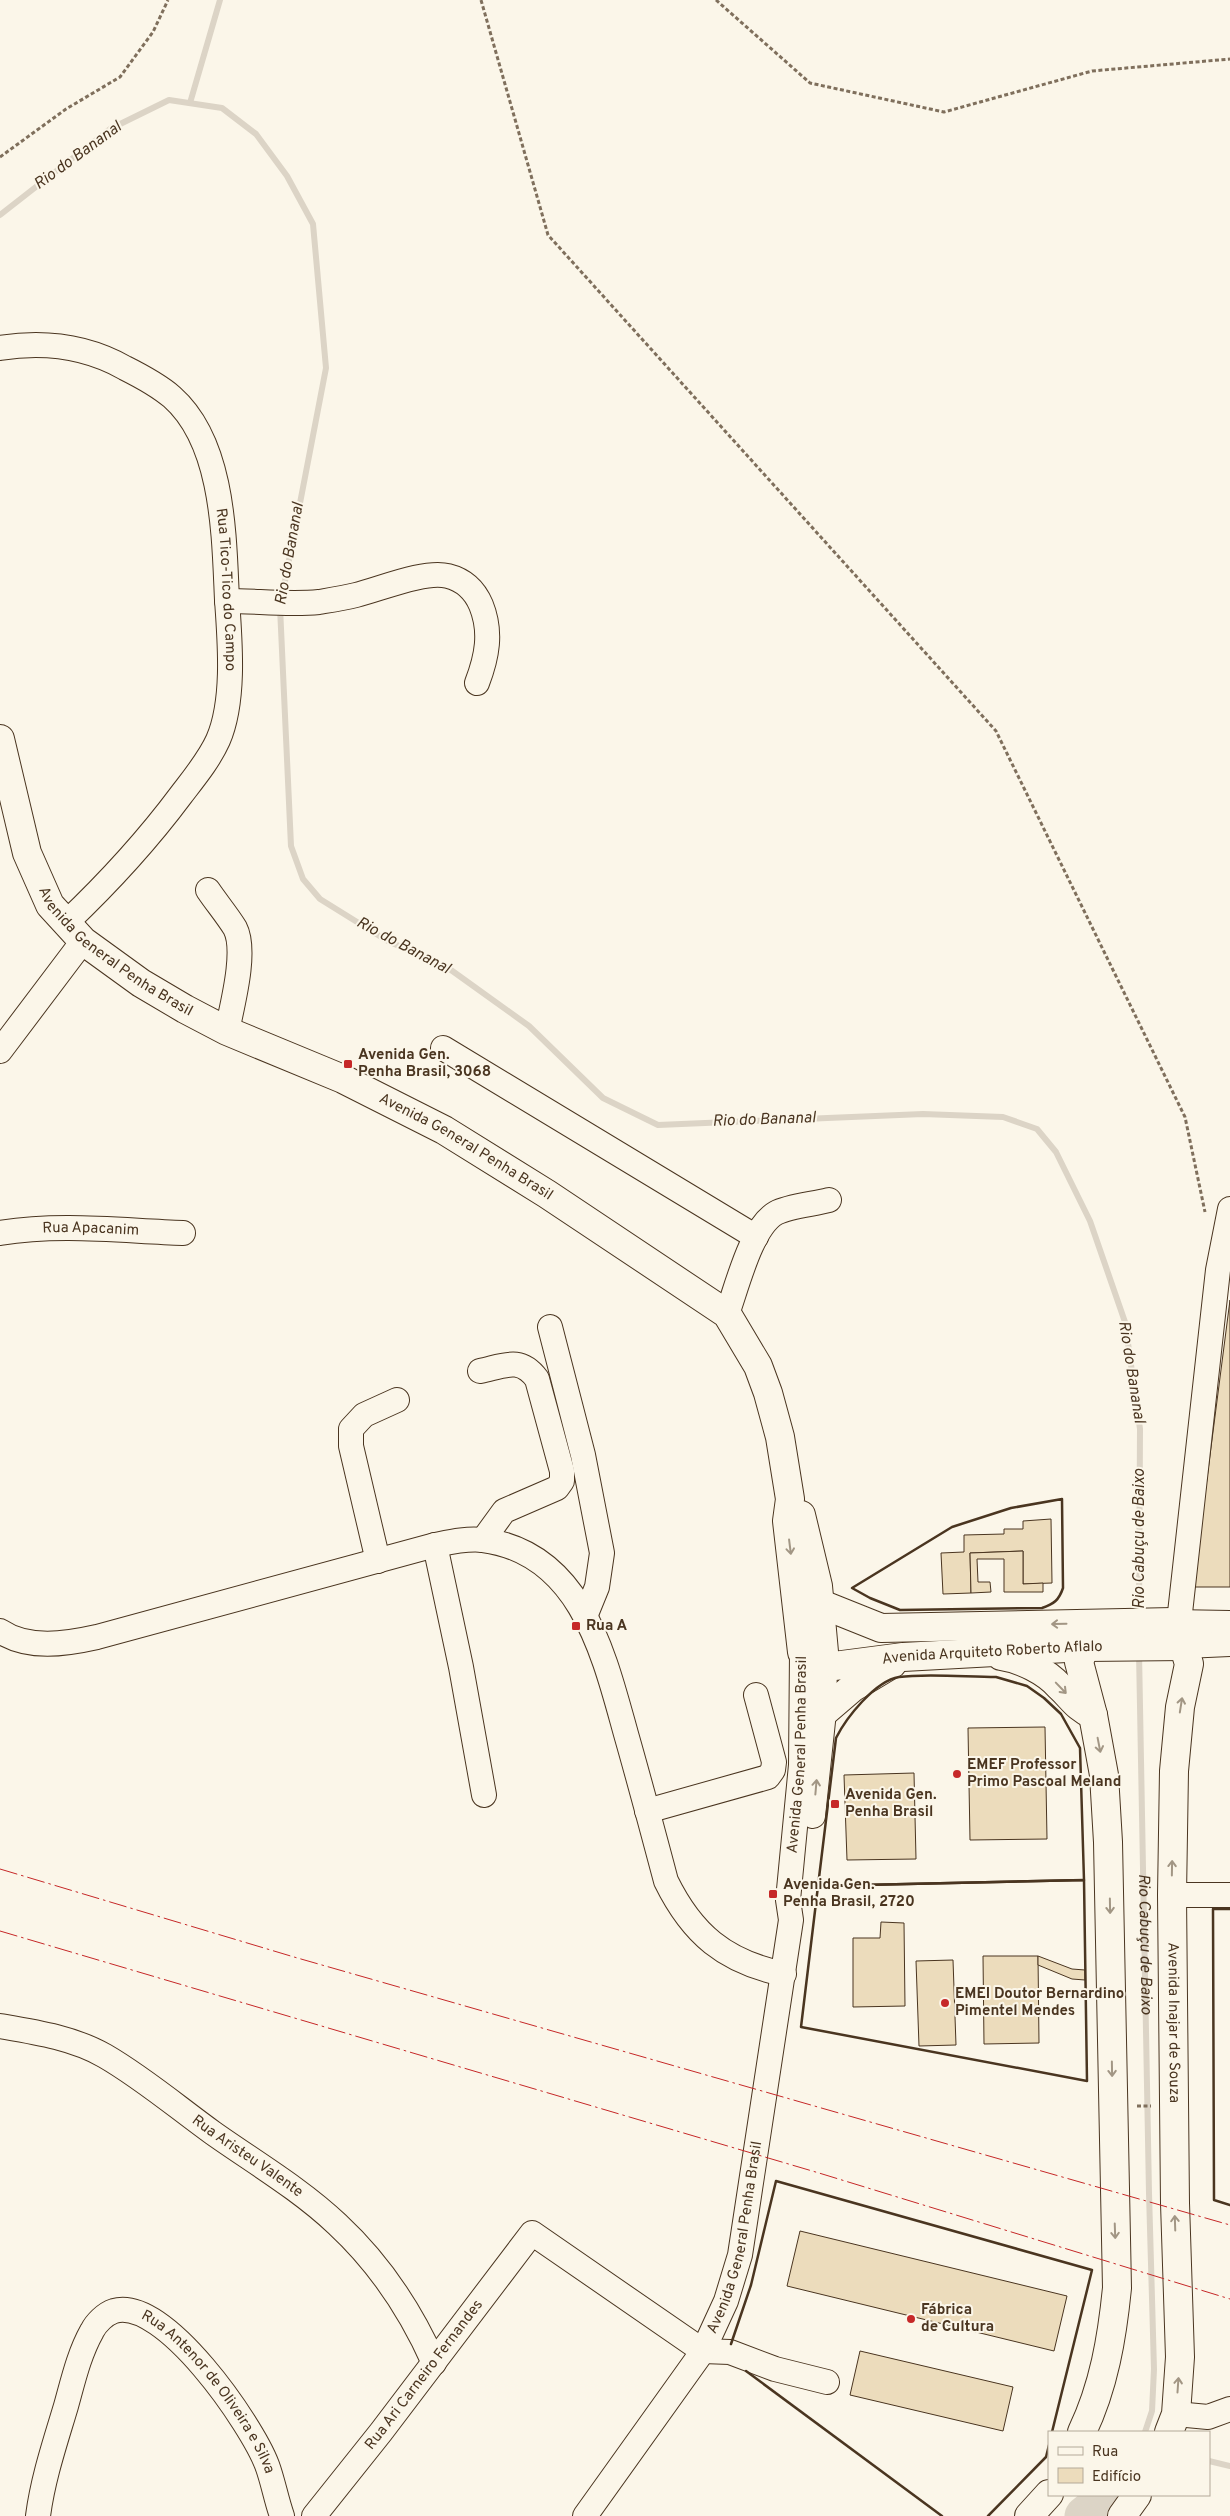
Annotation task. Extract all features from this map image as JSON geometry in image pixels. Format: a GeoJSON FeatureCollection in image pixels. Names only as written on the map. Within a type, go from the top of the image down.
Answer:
{"type":"FeatureCollection","features":[{"type":"Feature","properties":{"kind":"main road","name":"Avenida General Penha Brasil"},"geometry":{"type":"LineString","coordinates":[[0,739],[27,853],[50,905],[74,932],[141,983],[227,1031],[343,1079],[444,1130],[548,1194],[727,1314],[758,1366],[768,1393],[780,1437],[790,1499],[787,1521],[809,1605],[813,1657]]}},
{"type":"Feature","properties":{"kind":"main road","name":"Avenida General Penha Brasil"},"geometry":{"type":"LineString","coordinates":[[790,1499],[802,1518],[814,1570],[809,1605]]}},
{"type":"Feature","properties":{"kind":"main road"},"geometry":{"type":"LineString","coordinates":[[814,1570],[848,1600],[908,1626]]}},
{"type":"Feature","properties":{"kind":"main road","name":"Avenida Arquiteto Roberto Aflalo"},"geometry":{"type":"LineString","coordinates":[[809,1605],[881,1628],[908,1626],[1174,1632]]}},
{"type":"Feature","properties":{"kind":"main road"},"geometry":{"type":"LineString","coordinates":[[1082,2431],[1103,2379],[1111,2340],[1117,2288],[1108,1842],[1104,1775],[1093,1715],[1079,1662],[1088,1638],[1094,1633],[1122,1631]]}},
{"type":"Feature","properties":{"kind":"main road","name":"Avenida Inajar de Souza"},"geometry":{"type":"LineString","coordinates":[[1172,2423],[1180,2357],[1175,2202],[1172,1895],[1174,1771],[1180,1707],[1189,1664],[1174,1632]]}},
{"type":"Feature","properties":{"kind":"main road","name":"Avenida Arquiteto Roberto Aflalo"},"geometry":{"type":"LineString","coordinates":[[813,1657],[834,1666],[903,1658],[1085,1647]]}},
{"type":"Feature","properties":{"kind":"main road"},"geometry":{"type":"LineString","coordinates":[[987,1653],[1006,1657],[1043,1673],[1060,1685],[1078,1708],[1093,1715]]}},
{"type":"Feature","properties":{"kind":"main road"},"geometry":{"type":"LineString","coordinates":[[824,1712],[852,1688],[903,1658]]}},
{"type":"Feature","properties":{"kind":"main road"},"geometry":{"type":"LineString","coordinates":[[1030,2516],[1048,2495]]}},
{"type":"Feature","properties":{"kind":"main road"},"geometry":{"type":"LineString","coordinates":[[1122,2516],[1137,2496]]}},
{"type":"Feature","properties":{"kind":"street","name":"Rua Tico-Tico do Campo"},"geometry":{"type":"LineString","coordinates":[[0,348],[48,344],[80,349],[112,360],[172,397],[189,416],[202,442],[213,472],[219,496],[224,540],[239,601],[228,696],[218,739],[208,759],[149,837],[120,870],[74,932],[0,1050]]}},
{"type":"Feature","properties":{"kind":"street"},"geometry":{"type":"LineString","coordinates":[[239,601],[316,602],[354,596],[428,575],[447,575],[463,582],[477,596],[485,615],[488,635],[485,660],[477,683]]}},
{"type":"Feature","properties":{"kind":"street"},"geometry":{"type":"LineString","coordinates":[[208,890],[235,929],[239,940],[233,1000],[227,1031]]}},
{"type":"Feature","properties":{"kind":"street"},"geometry":{"type":"LineString","coordinates":[[444,1048],[756,1237]]}},
{"type":"Feature","properties":{"kind":"street"},"geometry":{"type":"LineString","coordinates":[[727,1314],[756,1237],[764,1224],[777,1213],[829,1200]]}},
{"type":"Feature","properties":{"kind":"street"},"geometry":{"type":"LineString","coordinates":[[1174,1632],[1218,1270],[1230,1209]]}},
{"type":"Feature","properties":{"kind":"street","name":"Rua Apacanim"},"geometry":{"type":"LineString","coordinates":[[0,1233],[22,1229],[58,1228],[183,1233]]}},
{"type":"Feature","properties":{"kind":"street"},"geometry":{"type":"LineString","coordinates":[[550,1327],[583,1454],[602,1553],[601,1572],[586,1614]]}},
{"type":"Feature","properties":{"kind":"street"},"geometry":{"type":"LineString","coordinates":[[480,1370],[519,1364],[528,1368],[537,1379],[562,1471],[562,1481],[557,1488],[504,1512],[484,1540]]}},
{"type":"Feature","properties":{"kind":"street"},"geometry":{"type":"LineString","coordinates":[[378,1561],[351,1446],[351,1429],[364,1415],[397,1400]]}},
{"type":"Feature","properties":{"kind":"street"},"geometry":{"type":"LineString","coordinates":[[0,1631],[24,1641],[47,1644],[70,1643],[435,1545],[458,1541],[484,1540],[517,1550],[538,1560],[569,1590],[586,1614],[609,1675],[666,1881],[679,1908],[694,1927],[733,1956],[784,1974]]}},
{"type":"Feature","properties":{"kind":"street"},"geometry":{"type":"LineString","coordinates":[[435,1545],[484,1795]]}},
{"type":"Feature","properties":{"kind":"street"},"geometry":{"type":"LineString","coordinates":[[1174,1632],[1230,1623]]}},
{"type":"Feature","properties":{"kind":"street"},"geometry":{"type":"LineString","coordinates":[[1174,1632],[1230,1644]]}},
{"type":"Feature","properties":{"kind":"street","name":"Avenida General Penha Brasil"},"geometry":{"type":"LineString","coordinates":[[791,1920],[802,1903],[824,1712],[813,1657]]}},
{"type":"Feature","properties":{"kind":"street","name":"Avenida General Penha Brasil"},"geometry":{"type":"LineString","coordinates":[[585,2516],[703,2351],[726,2301],[740,2255],[791,1920],[788,1900],[813,1657]]}},
{"type":"Feature","properties":{"kind":"street"},"geometry":{"type":"LineString","coordinates":[[647,1811],[768,1777],[773,1770],[774,1762],[756,1695]]}},
{"type":"Feature","properties":{"kind":"street"},"geometry":{"type":"LineString","coordinates":[[1172,1895],[1230,1895]]}},
{"type":"Feature","properties":{"kind":"street","name":"Rua Aristeu Valente"},"geometry":{"type":"LineString","coordinates":[[0,2026],[38,2032],[103,2055],[273,2174],[337,2224],[359,2246],[392,2286],[416,2323],[434,2363]]}},
{"type":"Feature","properties":{"kind":"street","name":"Rua Ari Carneiro Fernandes"},"geometry":{"type":"LineString","coordinates":[[314,2516],[434,2363],[532,2233],[703,2351]]}},
{"type":"Feature","properties":{"kind":"street","name":"Rua Antenor de Oliveira e Silva"},"geometry":{"type":"LineString","coordinates":[[38,2516],[50,2456],[82,2350],[92,2329],[102,2318],[115,2311],[132,2311],[150,2317],[178,2341],[230,2401],[267,2465],[282,2516]]}},
{"type":"Feature","properties":{"kind":"street"},"geometry":{"type":"LineString","coordinates":[[703,2351],[730,2352],[775,2369],[827,2382]]}},
{"type":"Feature","properties":{"kind":"street"},"geometry":{"type":"LineString","coordinates":[[1172,2423],[1208,2417],[1230,2409]]}},
{"type":"Feature","properties":{"kind":"path"},"geometry":{"type":"LineString","coordinates":[[0,157],[66,109],[120,77],[153,32],[168,0]]}},
{"type":"Feature","properties":{"kind":"path"},"geometry":{"type":"LineString","coordinates":[[481,0],[548,235],[996,731],[1185,1117],[1206,1212]]}},
{"type":"Feature","properties":{"kind":"path"},"geometry":{"type":"LineString","coordinates":[[716,0],[810,83],[944,112],[1092,71],[1230,59]]}},
{"type":"Feature","properties":{"kind":"path"},"geometry":{"type":"LineString","coordinates":[[1131,2106],[1154,2106]]}},
{"type":"Feature","properties":{"kind":"building"},"geometry":{"type":"Polygon","coordinates":[[[1230,1300],[1230,1587],[1193,1587],[1230,1300]]]}},
{"type":"Feature","properties":{"kind":"building"},"geometry":{"type":"Polygon","coordinates":[[[1051,1519],[1052,1583],[1023,1584],[1023,1551],[970,1553],[971,1593],[943,1594],[941,1553],[964,1552],[964,1535],[1004,1534],[1004,1529],[1023,1529],[1023,1521],[1051,1519]]]}},
{"type":"Feature","properties":{"kind":"building"},"geometry":{"type":"Polygon","coordinates":[[[1023,1551],[1023,1584],[1043,1583],[1043,1592],[1004,1592],[1004,1559],[977,1559],[978,1582],[990,1582],[991,1592],[971,1593],[970,1553],[1023,1551]]]}},
{"type":"Feature","properties":{"kind":"building"},"geometry":{"type":"Polygon","coordinates":[[[1045,1727],[1047,1839],[970,1840],[968,1728],[1045,1727]]]}},
{"type":"Feature","properties":{"kind":"building"},"geometry":{"type":"Polygon","coordinates":[[[914,1773],[916,1859],[847,1860],[844,1775],[914,1773]]]}},
{"type":"Feature","properties":{"kind":"building"},"geometry":{"type":"Polygon","coordinates":[[[881,1922],[904,1923],[905,2006],[853,2007],[853,1938],[880,1938],[881,1922]]]}},
{"type":"Feature","properties":{"kind":"building"},"geometry":{"type":"Polygon","coordinates":[[[983,1956],[1038,1956],[1039,2043],[984,2044],[983,1956]]]}},
{"type":"Feature","properties":{"kind":"building"},"geometry":{"type":"Polygon","coordinates":[[[1038,1956],[1072,1969],[1085,1970],[1085,1980],[1072,1979],[1038,1965],[1038,1956]]]}},
{"type":"Feature","properties":{"kind":"building"},"geometry":{"type":"Polygon","coordinates":[[[953,1960],[956,2045],[919,2046],[916,1961],[953,1960]]]}},
{"type":"Feature","properties":{"kind":"building"},"geometry":{"type":"Polygon","coordinates":[[[800,2231],[1067,2296],[1054,2351],[787,2286],[800,2231]]]}},
{"type":"Feature","properties":{"kind":"building"},"geometry":{"type":"Polygon","coordinates":[[[860,2351],[1013,2387],[1003,2431],[850,2395],[860,2351]]]}},
{"type":"Feature","properties":{"kind":"waterway"},"geometry":{"type":"LineString","coordinates":[[190,103],[220,0]]}},
{"type":"Feature","properties":{"kind":"waterway","name":"Rio do Bananal"},"geometry":{"type":"LineString","coordinates":[[0,215],[110,129],[169,100],[222,108],[256,134],[287,176],[313,224],[326,368],[280,607],[291,846],[303,879],[320,899],[386,940],[451,970],[529,1026],[603,1098],[658,1125],[923,1114],[1003,1117],[1037,1129],[1056,1152],[1090,1221],[1125,1322],[1140,1429],[1139,1617]]}},
{"type":"Feature","properties":{"kind":"waterway","name":"Rio Cabuçu de Baixo"},"geometry":{"type":"LineString","coordinates":[[1139,1652],[1154,2369],[1152,2411],[1145,2431]]}},
{"type":"Feature","properties":{"kind":"waterway"},"geometry":{"type":"LineString","coordinates":[[1210,2461],[1230,2466]]}},
{"type":"Feature","properties":{"kind":"waterway","name":"Rio Cabuçu de Baixo"},"geometry":{"type":"LineString","coordinates":[[1084,2516],[1109,2496]]}},
{"type":"Feature","properties":{"kind":"wall"},"geometry":{"type":"LineString","coordinates":[[1062,1499],[1063,1588],[1058,1599],[1042,1608],[900,1610],[870,1598],[852,1588],[952,1527],[1011,1508],[1062,1499]]}},
{"type":"Feature","properties":{"kind":"wall"},"geometry":{"type":"LineString","coordinates":[[934,1675],[996,1677],[1027,1686],[1044,1698],[1061,1714],[1080,1748],[1084,1880],[818,1886],[836,1738],[854,1711],[880,1685],[899,1677],[934,1675]]}},
{"type":"Feature","properties":{"kind":"wall"},"geometry":{"type":"LineString","coordinates":[[1084,1880],[1087,2081],[801,2027],[818,1886],[1084,1880]]}},
{"type":"Feature","properties":{"kind":"wall"},"geometry":{"type":"LineString","coordinates":[[1230,1909],[1213,1909],[1214,2200],[1230,2205]]}},
{"type":"Feature","properties":{"kind":"wall"},"geometry":{"type":"LineString","coordinates":[[731,2344],[751,2285],[776,2181],[1092,2270],[1052,2431]]}},
{"type":"Feature","properties":{"kind":"wall"},"geometry":{"type":"LineString","coordinates":[[746,2371],[942,2516]]}},
{"type":"Feature","properties":{"kind":"wall"},"geometry":{"type":"LineString","coordinates":[[988,2516],[1046,2457],[1048,2449]]}},
{"type":"Feature","properties":{"kind":"power"},"geometry":{"type":"LineString","coordinates":[[0,1869],[294,1957],[1230,2225]]}},
{"type":"Feature","properties":{"kind":"power"},"geometry":{"type":"LineString","coordinates":[[0,1931],[819,2173],[1230,2299]]}},
{"type":"Feature","properties":{"kind":"place","name":"Avenida Gen. Penha Brasil, 3068"},"geometry":{"type":"Point","coordinates":[348,1064]}},
{"type":"Feature","properties":{"kind":"place","name":"Rua A"},"geometry":{"type":"Point","coordinates":[576,1626]}},
{"type":"Feature","properties":{"kind":"place","name":"EMEF Professor Primo Pascoal Meland"},"geometry":{"type":"Point","coordinates":[957,1774]}},
{"type":"Feature","properties":{"kind":"place","name":"Avenida Gen. Penha Brasil"},"geometry":{"type":"Point","coordinates":[835,1804]}},
{"type":"Feature","properties":{"kind":"place","name":"Avenida Gen. Penha Brasil, 2720"},"geometry":{"type":"Point","coordinates":[773,1894]}},
{"type":"Feature","properties":{"kind":"place","name":"EMEI Doutor Bernardino Pimentel Mendes"},"geometry":{"type":"Point","coordinates":[945,2003]}},
{"type":"Feature","properties":{"kind":"place","name":"Fábrica de Cultura"},"geometry":{"type":"Point","coordinates":[911,2319]}}]}
